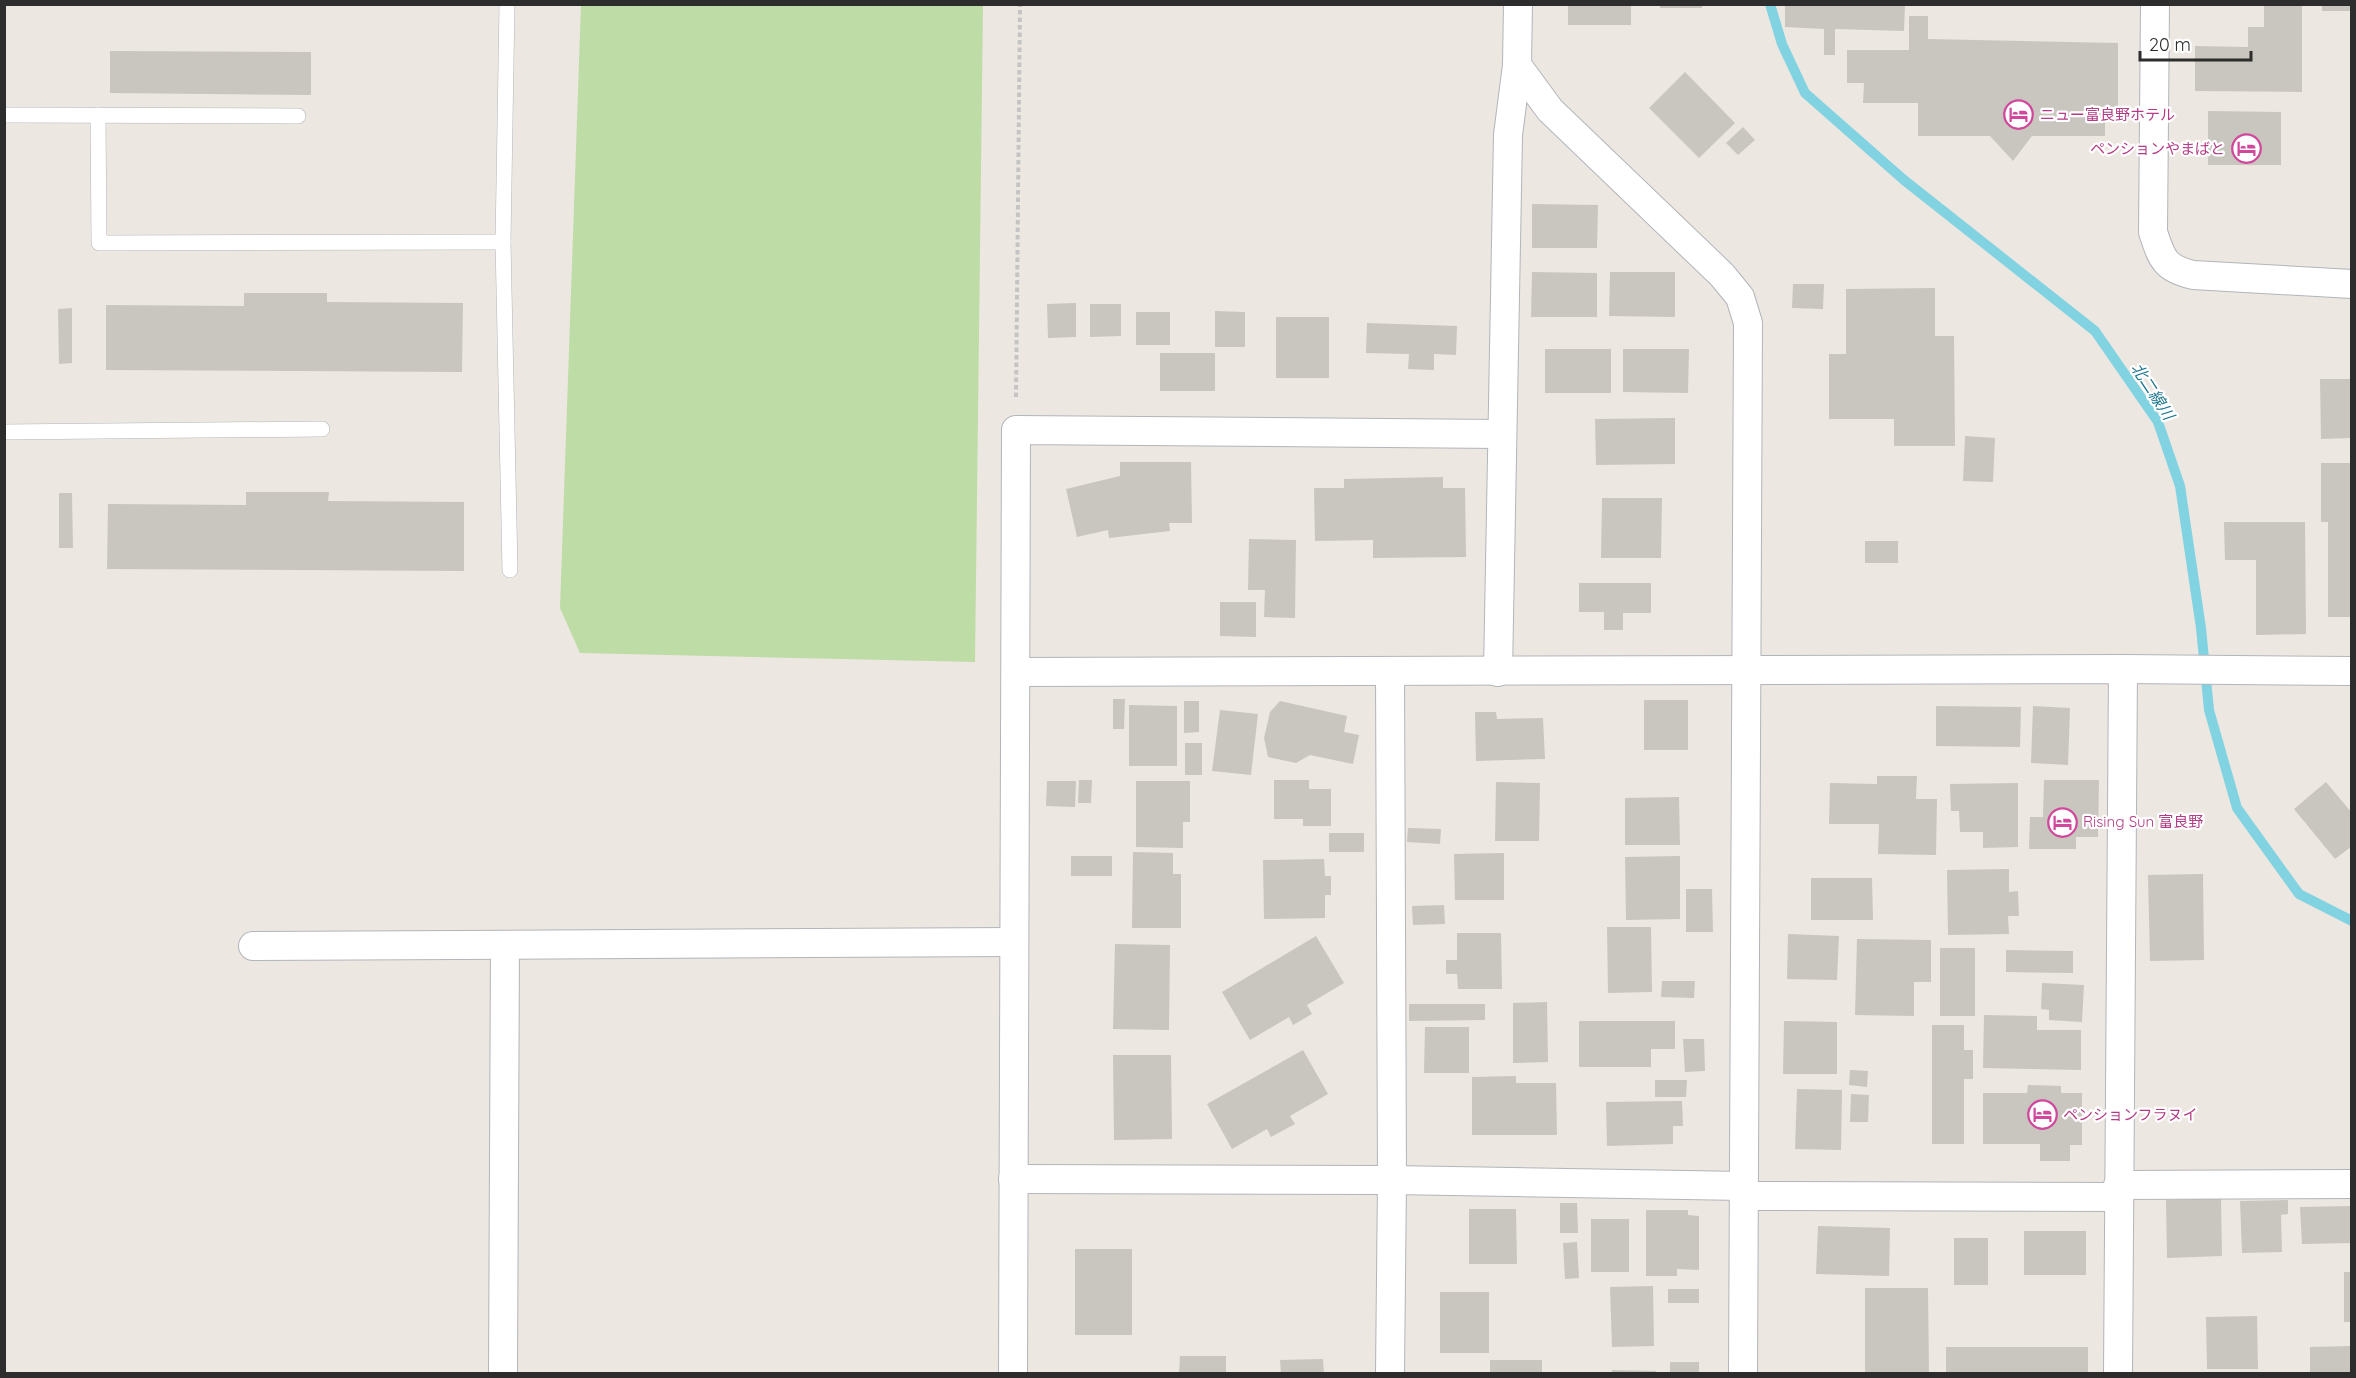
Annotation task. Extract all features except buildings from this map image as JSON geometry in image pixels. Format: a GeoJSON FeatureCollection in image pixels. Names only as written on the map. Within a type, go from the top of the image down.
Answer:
{"type":"FeatureCollection","features":[{"type":"Feature","properties":{"kind":"street"},"geometry":{"type":"LineString","coordinates":[[1498,672],[1508,135],[1518,64],[1518,4]]}},
{"type":"Feature","properties":{"kind":"street"},"geometry":{"type":"LineString","coordinates":[[2155,4],[2153,232],[2160,254],[2174,270],[2193,274],[2352,284]]}},
{"type":"Feature","properties":{"kind":"street"},"geometry":{"type":"LineString","coordinates":[[1518,64],[1550,110],[1722,274],[1740,297],[1748,323],[1743,1374]]}},
{"type":"Feature","properties":{"kind":"street"},"geometry":{"type":"LineString","coordinates":[[1013,1374],[1016,430],[1501,434]]}},
{"type":"Feature","properties":{"kind":"street"},"geometry":{"type":"LineString","coordinates":[[1017,672],[1498,672],[1746,669],[2352,671]]}},
{"type":"Feature","properties":{"kind":"street"},"geometry":{"type":"LineString","coordinates":[[2118,1374],[2123,669]]}},
{"type":"Feature","properties":{"kind":"street"},"geometry":{"type":"LineString","coordinates":[[1390,671],[1392,1180],[1390,1374]]}},
{"type":"Feature","properties":{"kind":"street"},"geometry":{"type":"LineString","coordinates":[[253,946],[1014,942]]}},
{"type":"Feature","properties":{"kind":"street"},"geometry":{"type":"LineString","coordinates":[[503,1374],[505,945]]}},
{"type":"Feature","properties":{"kind":"street"},"geometry":{"type":"LineString","coordinates":[[1012,1179],[1392,1180],[1743,1191],[2118,1191],[2352,1184]]}},
{"type":"Feature","properties":{"kind":"lane"},"geometry":{"type":"LineString","coordinates":[[507,4],[503,242],[510,570]]}},
{"type":"Feature","properties":{"kind":"lane"},"geometry":{"type":"LineString","coordinates":[[4,115],[298,116]]}},
{"type":"Feature","properties":{"kind":"lane"},"geometry":{"type":"LineString","coordinates":[[98,115],[99,243],[503,242]]}},
{"type":"Feature","properties":{"kind":"lane"},"geometry":{"type":"LineString","coordinates":[[4,432],[322,429]]}},
{"type":"Feature","properties":{"kind":"path"},"geometry":{"type":"LineString","coordinates":[[1016,430],[1020,4]]}},
{"type":"Feature","properties":{"kind":"green space"},"geometry":{"type":"Polygon","coordinates":[[[581,5],[983,5],[975,662],[580,653],[560,608],[581,5]]]}},
{"type":"Feature","properties":{"kind":"waterway","name":"北二線川"},"geometry":{"type":"LineString","coordinates":[[1770,4],[1782,44],[1805,93],[1904,180],[2095,331],[2158,422],[2180,486],[2201,628],[2209,710],[2237,808],[2299,894],[2352,921]]}},
{"type":"Feature","properties":{"kind":"place","name":"ニュー富良野ホテル"},"geometry":{"type":"Point","coordinates":[2019,115]}},
{"type":"Feature","properties":{"kind":"place","name":"ペンションやまばと"},"geometry":{"type":"Point","coordinates":[2246,149]}},
{"type":"Feature","properties":{"kind":"place","name":"Rising Sun 富良野"},"geometry":{"type":"Point","coordinates":[2062,822]}},
{"type":"Feature","properties":{"kind":"place","name":"ペンションフラヌイ"},"geometry":{"type":"Point","coordinates":[2042,1115]}}]}
